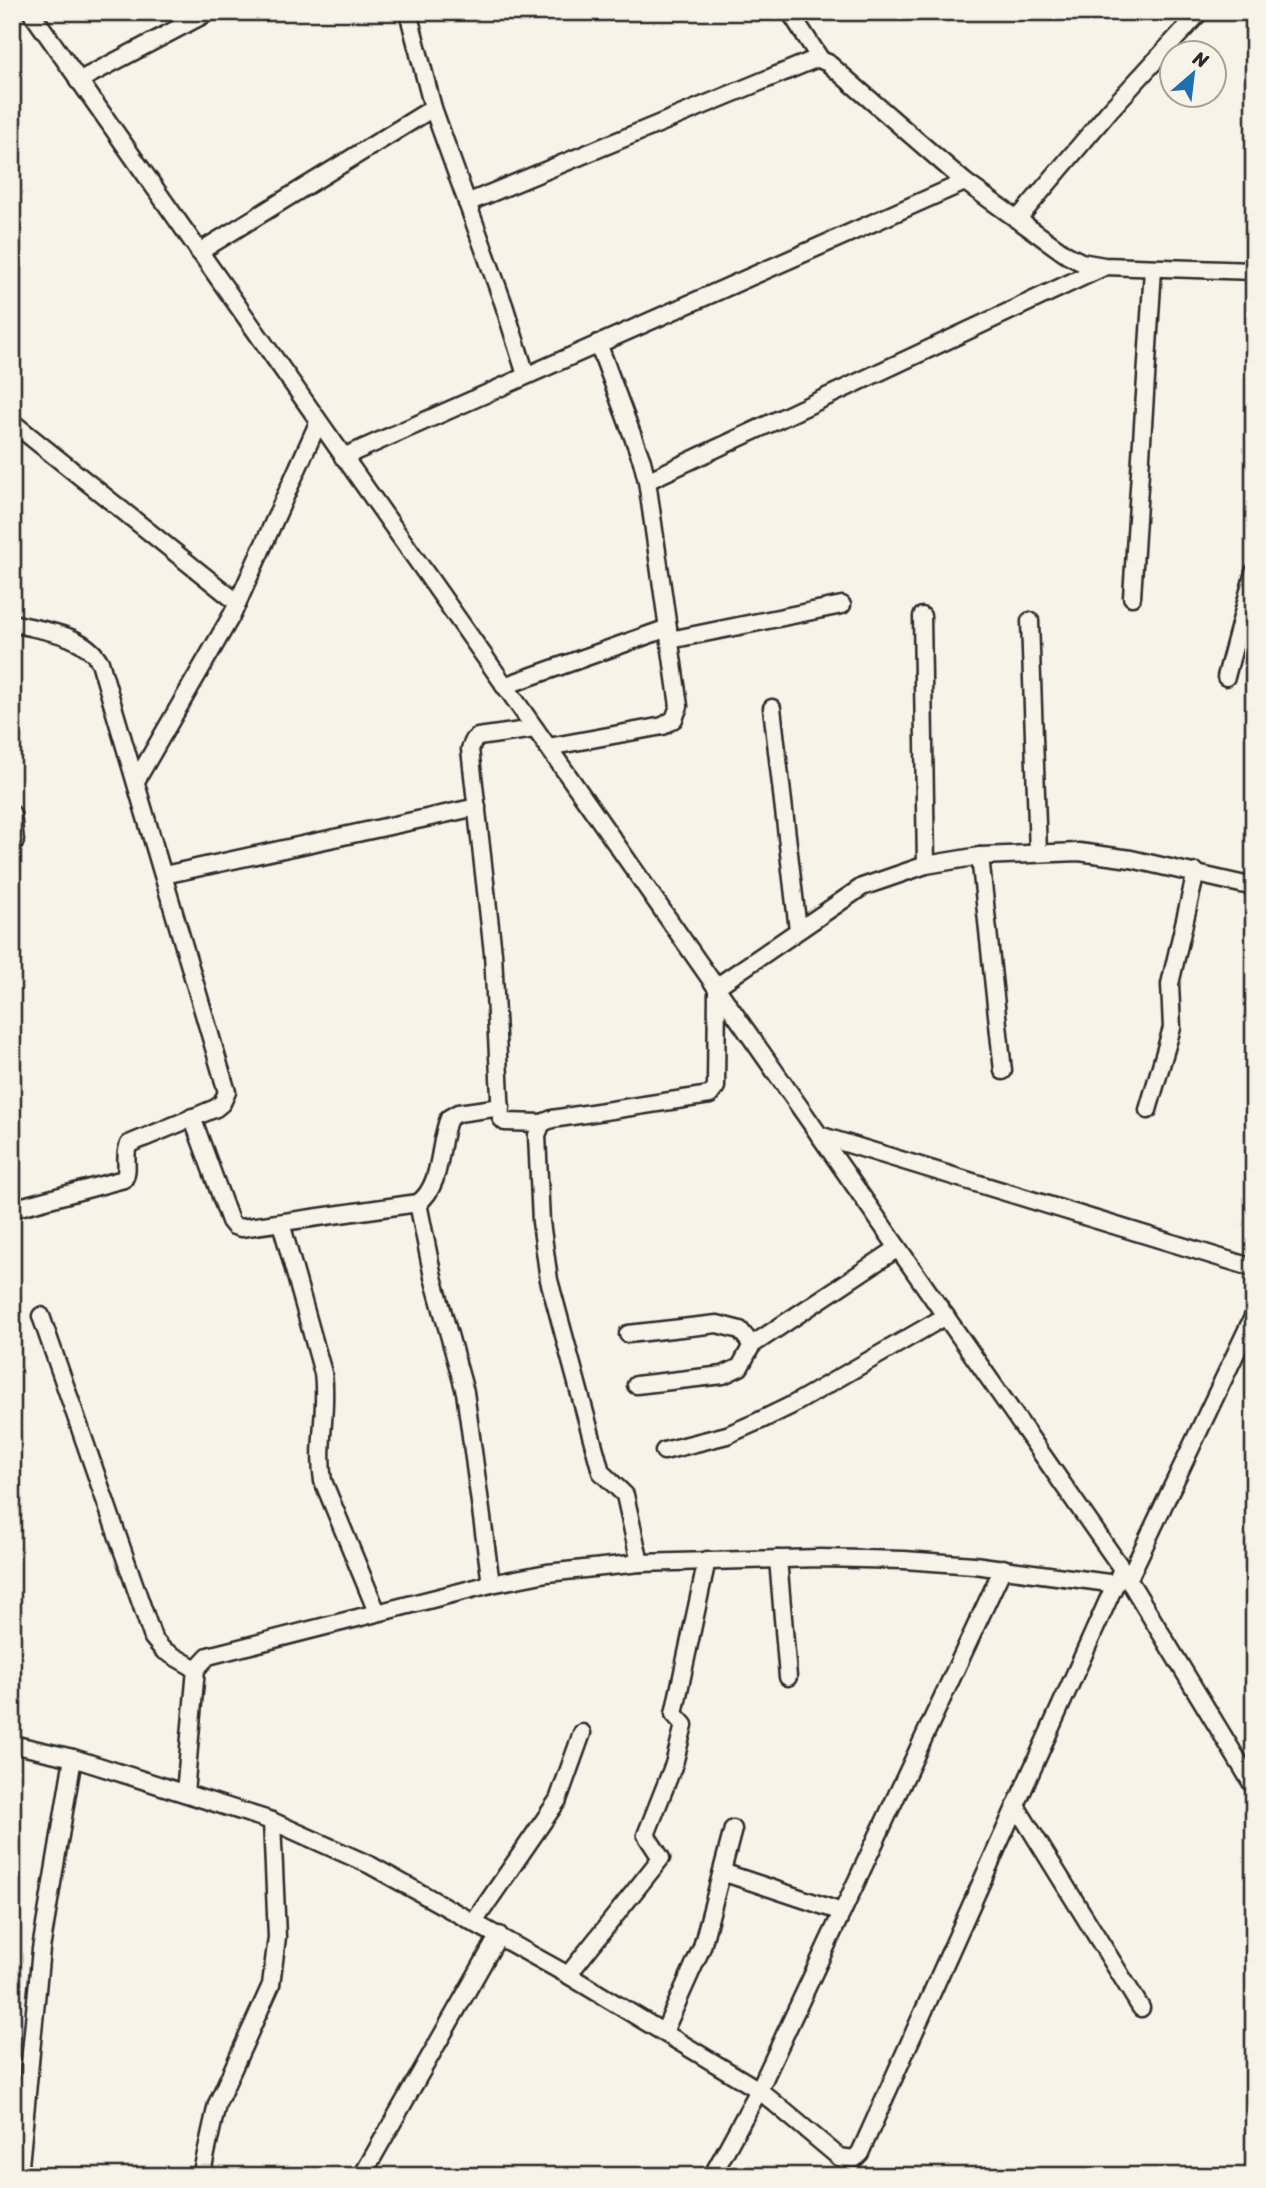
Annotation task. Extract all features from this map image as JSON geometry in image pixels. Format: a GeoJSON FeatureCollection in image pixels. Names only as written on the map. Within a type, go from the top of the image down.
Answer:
{"type":"FeatureCollection","features":[{"type":"Feature","properties":{"kind":"street"},"geometry":{"type":"LineString","coordinates":[[30,12],[946,1316],[1122,1578],[1254,1787]]}},
{"type":"Feature","properties":{"kind":"street"},"geometry":{"type":"LineString","coordinates":[[78,81],[209,12]]}},
{"type":"Feature","properties":{"kind":"street"},"geometry":{"type":"LineString","coordinates":[[426,12],[409,16],[433,108],[504,305],[526,375]]}},
{"type":"Feature","properties":{"kind":"street"},"geometry":{"type":"LineString","coordinates":[[790,12],[818,58],[828,63],[965,181],[1067,255],[1081,262],[1104,266],[1254,271]]}},
{"type":"Feature","properties":{"kind":"street"},"geometry":{"type":"LineString","coordinates":[[1017,220],[1110,110],[1200,12]]}},
{"type":"Feature","properties":{"kind":"street"},"geometry":{"type":"LineString","coordinates":[[467,204],[818,58]]}},
{"type":"Feature","properties":{"kind":"street"},"geometry":{"type":"LineString","coordinates":[[199,251],[433,108]]}},
{"type":"Feature","properties":{"kind":"street"},"geometry":{"type":"LineString","coordinates":[[343,457],[965,181]]}},
{"type":"Feature","properties":{"kind":"street"},"geometry":{"type":"LineString","coordinates":[[647,481],[1104,266]]}},
{"type":"Feature","properties":{"kind":"street"},"geometry":{"type":"LineString","coordinates":[[1132,597],[1153,269]]}},
{"type":"Feature","properties":{"kind":"street"},"geometry":{"type":"LineString","coordinates":[[548,747],[663,726],[674,719],[679,706],[647,481],[598,343]]}},
{"type":"Feature","properties":{"kind":"street"},"geometry":{"type":"LineString","coordinates":[[12,422],[238,603]]}},
{"type":"Feature","properties":{"kind":"street"},"geometry":{"type":"LineString","coordinates":[[136,781],[238,603],[318,423]]}},
{"type":"Feature","properties":{"kind":"street"},"geometry":{"type":"LineString","coordinates":[[1226,677],[1254,572]]}},
{"type":"Feature","properties":{"kind":"street"},"geometry":{"type":"LineString","coordinates":[[504,686],[669,634],[842,605]]}},
{"type":"Feature","properties":{"kind":"street"},"geometry":{"type":"LineString","coordinates":[[922,616],[926,865]]}},
{"type":"Feature","properties":{"kind":"street"},"geometry":{"type":"LineString","coordinates":[[1031,621],[1038,853]]}},
{"type":"Feature","properties":{"kind":"street"},"geometry":{"type":"LineString","coordinates":[[12,623],[75,639],[95,653],[100,662],[227,1092],[222,1103],[216,1108],[129,1143],[126,1148],[124,1179],[12,1209]]}},
{"type":"Feature","properties":{"kind":"street"},"geometry":{"type":"LineString","coordinates":[[772,708],[798,930]]}},
{"type":"Feature","properties":{"kind":"street"},"geometry":{"type":"LineString","coordinates":[[535,729],[478,737],[470,749],[494,953],[503,1121],[542,1123],[552,1119],[710,1095],[716,1087],[716,988]]}},
{"type":"Feature","properties":{"kind":"street"},"geometry":{"type":"LineString","coordinates":[[164,875],[477,807]]}},
{"type":"Feature","properties":{"kind":"street"},"geometry":{"type":"LineString","coordinates":[[12,814],[15,841]]}},
{"type":"Feature","properties":{"kind":"street"},"geometry":{"type":"LineString","coordinates":[[716,988],[862,887],[926,865],[980,856],[1079,852],[1196,872],[1254,887]]}},
{"type":"Feature","properties":{"kind":"street"},"geometry":{"type":"LineString","coordinates":[[980,856],[1003,1072]]}},
{"type":"Feature","properties":{"kind":"street"},"geometry":{"type":"LineString","coordinates":[[1148,1110],[1172,1028],[1171,978],[1196,872]]}},
{"type":"Feature","properties":{"kind":"street"},"geometry":{"type":"LineString","coordinates":[[192,1117],[231,1224],[241,1228],[418,1203],[425,1198],[433,1185],[449,1118],[458,1113],[501,1107]]}},
{"type":"Feature","properties":{"kind":"street"},"geometry":{"type":"LineString","coordinates":[[542,1123],[537,1135],[539,1197],[549,1280],[601,1472],[625,1495],[640,1563]]}},
{"type":"Feature","properties":{"kind":"street"},"geometry":{"type":"LineString","coordinates":[[819,1135],[1254,1268]]}},
{"type":"Feature","properties":{"kind":"street"},"geometry":{"type":"LineString","coordinates":[[418,1203],[433,1277],[465,1392],[491,1584]]}},
{"type":"Feature","properties":{"kind":"street"},"geometry":{"type":"LineString","coordinates":[[281,1223],[323,1373],[323,1481],[377,1612]]}},
{"type":"Feature","properties":{"kind":"street"},"geometry":{"type":"LineString","coordinates":[[636,1385],[723,1375],[740,1367],[752,1345],[898,1248]]}},
{"type":"Feature","properties":{"kind":"street"},"geometry":{"type":"LineString","coordinates":[[855,2176],[854,2159],[860,2153],[1016,1806],[1122,1578],[1254,1315]]}},
{"type":"Feature","properties":{"kind":"street"},"geometry":{"type":"LineString","coordinates":[[664,1451],[727,1435],[759,1421],[792,1405],[946,1316]]}},
{"type":"Feature","properties":{"kind":"street"},"geometry":{"type":"LineString","coordinates":[[41,1317],[153,1639],[163,1650],[196,1669]]}},
{"type":"Feature","properties":{"kind":"street"},"geometry":{"type":"LineString","coordinates":[[628,1334],[717,1324],[740,1330],[752,1345]]}},
{"type":"Feature","properties":{"kind":"street"},"geometry":{"type":"LineString","coordinates":[[185,1793],[196,1669],[208,1656],[491,1584],[547,1573],[640,1563],[778,1559],[904,1560],[1122,1578]]}},
{"type":"Feature","properties":{"kind":"street"},"geometry":{"type":"LineString","coordinates":[[778,1559],[788,1677]]}},
{"type":"Feature","properties":{"kind":"street"},"geometry":{"type":"LineString","coordinates":[[568,1975],[661,1858],[646,1835],[674,1764],[684,1725],[674,1714],[707,1560]]}},
{"type":"Feature","properties":{"kind":"street"},"geometry":{"type":"LineString","coordinates":[[712,2176],[759,2090],[1003,1568]]}},
{"type":"Feature","properties":{"kind":"street"},"geometry":{"type":"LineString","coordinates":[[474,1922],[558,1800],[582,1733]]}},
{"type":"Feature","properties":{"kind":"street"},"geometry":{"type":"LineString","coordinates":[[12,1744],[73,1758],[272,1821],[370,1865],[568,1975],[664,2032],[759,2090],[839,2157],[854,2159]]}},
{"type":"Feature","properties":{"kind":"street"},"geometry":{"type":"LineString","coordinates":[[19,2176],[41,1949],[73,1758]]}},
{"type":"Feature","properties":{"kind":"street"},"geometry":{"type":"LineString","coordinates":[[1016,1806],[1141,2008]]}},
{"type":"Feature","properties":{"kind":"street"},"geometry":{"type":"LineString","coordinates":[[201,2176],[217,2104],[271,1985],[277,1937],[272,1821]]}},
{"type":"Feature","properties":{"kind":"street"},"geometry":{"type":"LineString","coordinates":[[664,2032],[699,1957],[733,1829]]}},
{"type":"Feature","properties":{"kind":"street"},"geometry":{"type":"LineString","coordinates":[[722,1872],[842,1912]]}},
{"type":"Feature","properties":{"kind":"street"},"geometry":{"type":"LineString","coordinates":[[362,2176],[499,1936]]}}]}
